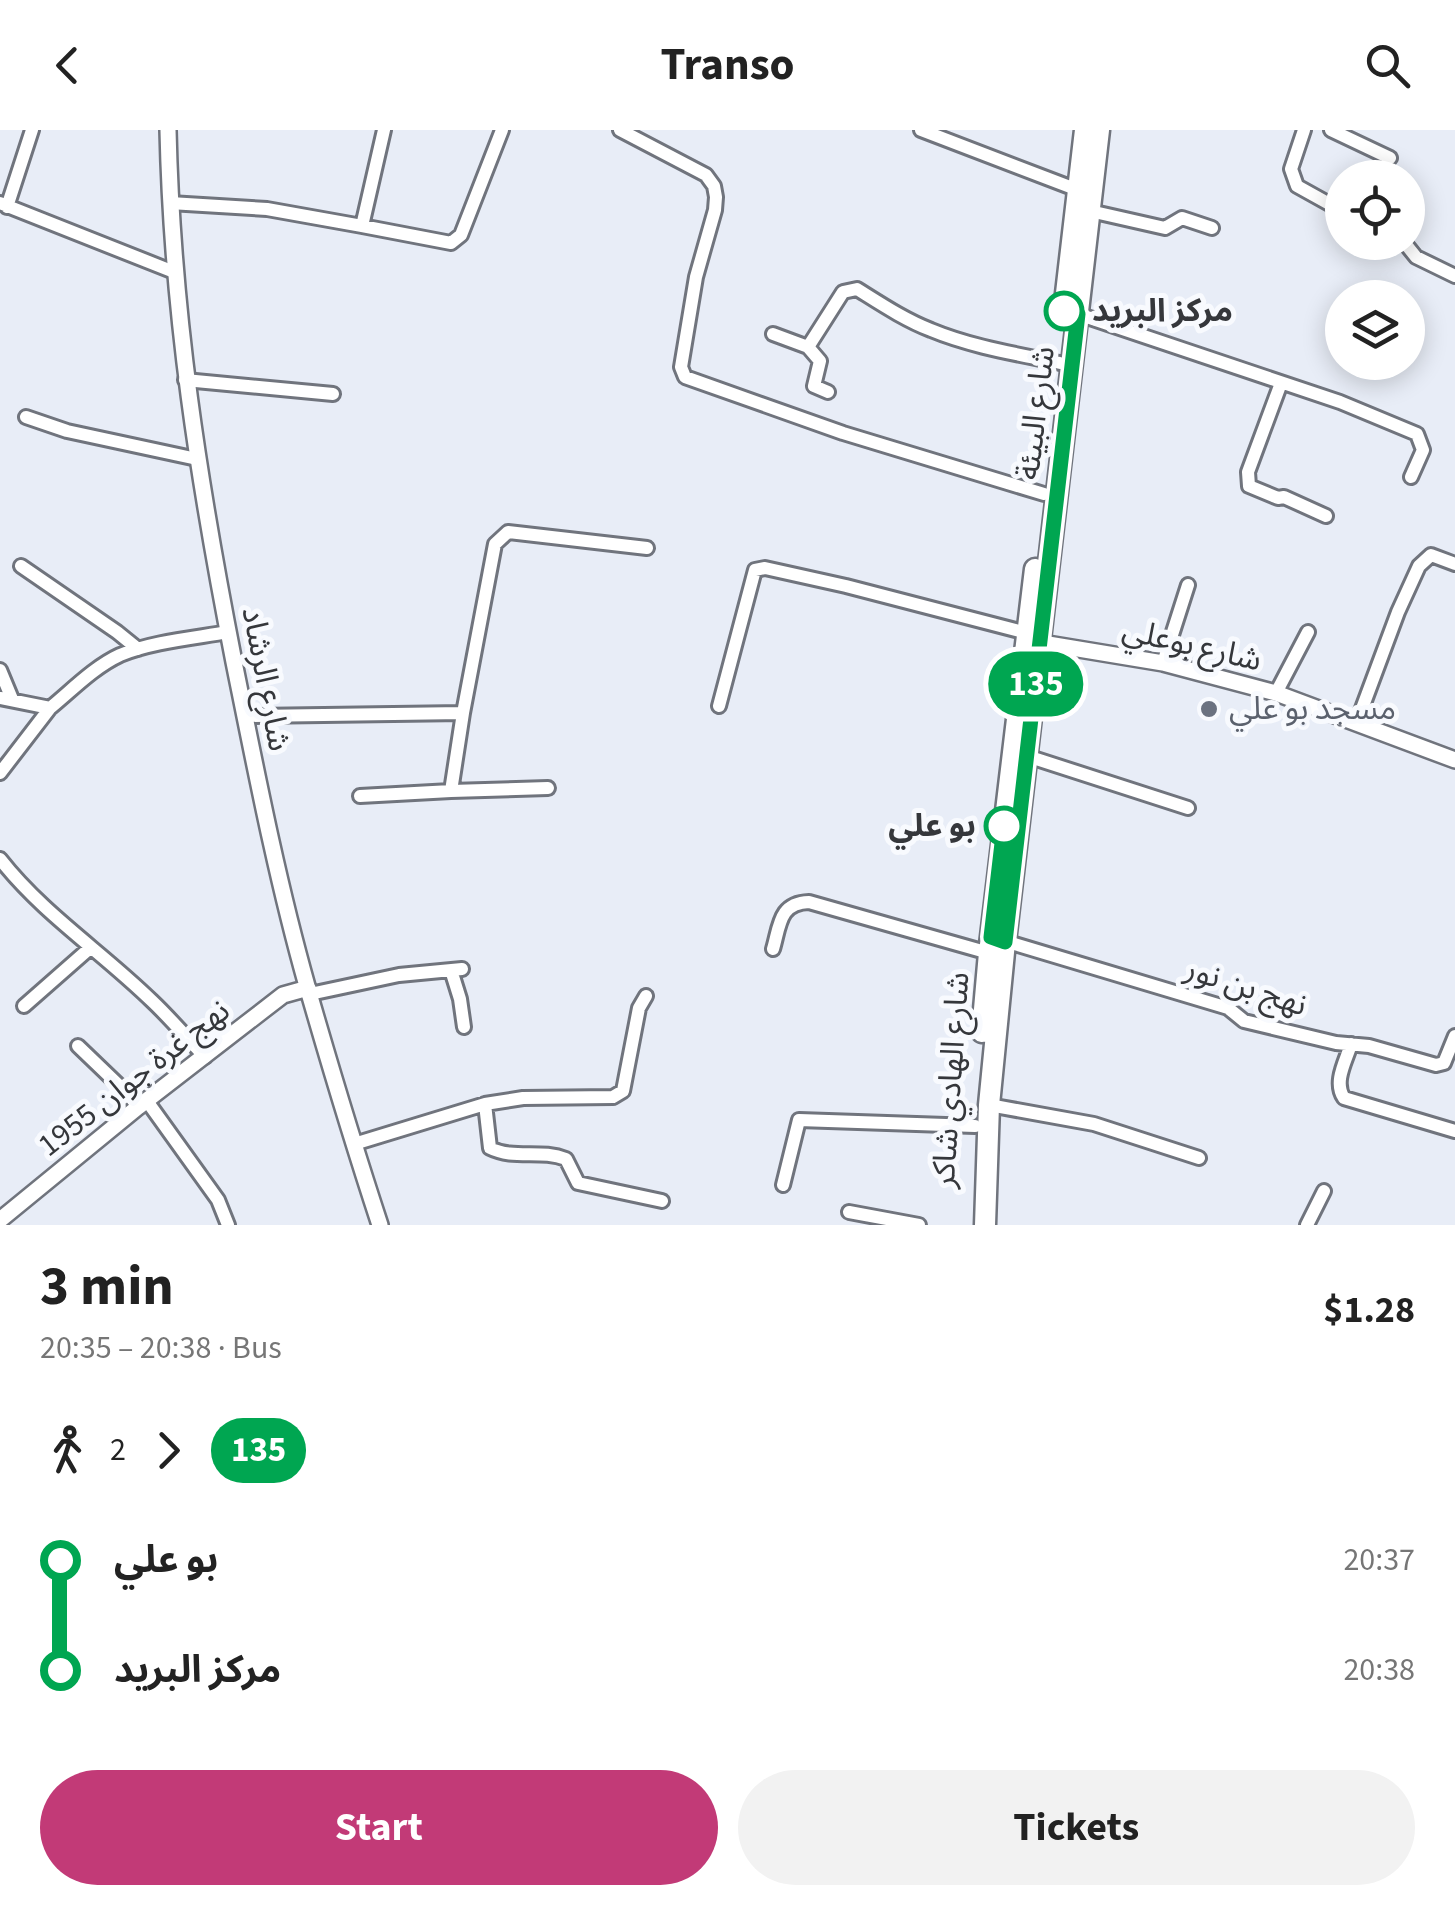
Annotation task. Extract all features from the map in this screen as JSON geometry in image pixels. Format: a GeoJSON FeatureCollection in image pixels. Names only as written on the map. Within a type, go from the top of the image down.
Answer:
{"type":"FeatureCollection","features":[{"type":"Feature","properties":{"kind":"main road","name":"شارع البيئة"},"geometry":{"type":"LineString","coordinates":[[1032,639],[1071,312],[1085,130]]}},
{"type":"Feature","properties":{"kind":"main road","name":"شارع البيئة"},"geometry":{"type":"LineString","coordinates":[[1032,639],[1044,494],[1059,425],[1060,363],[1090,211],[1099,130]]}},
{"type":"Feature","properties":{"kind":"main road","name":"شارع الهادي شاكر"},"geometry":{"type":"LineString","coordinates":[[985,1225],[981,1127],[988,1105],[995,944],[1027,756],[1032,639]]}},
{"type":"Feature","properties":{"kind":"main road","name":"شارع الهادي شاكر"},"geometry":{"type":"LineString","coordinates":[[972,1225],[995,944],[1032,639]]}},
{"type":"Feature","properties":{"kind":"street"},"geometry":{"type":"LineString","coordinates":[[32,130],[4,205],[174,272]]}},
{"type":"Feature","properties":{"kind":"street","name":"شارع الرشاد"},"geometry":{"type":"LineString","coordinates":[[168,130],[174,272],[185,380],[228,632],[264,809],[309,991],[380,1225]]}},
{"type":"Feature","properties":{"kind":"street"},"geometry":{"type":"LineString","coordinates":[[362,226],[384,130]]}},
{"type":"Feature","properties":{"kind":"street"},"geometry":{"type":"LineString","coordinates":[[170,203],[267,209],[450,243],[462,236],[502,130]]}},
{"type":"Feature","properties":{"kind":"street"},"geometry":{"type":"LineString","coordinates":[[620,130],[706,175],[714,186],[714,210],[696,276],[681,367],[686,377],[843,433],[1044,494]]}},
{"type":"Feature","properties":{"kind":"street"},"geometry":{"type":"LineString","coordinates":[[921,130],[1078,190]]}},
{"type":"Feature","properties":{"kind":"street"},"geometry":{"type":"LineString","coordinates":[[1304,130],[1291,169],[1297,186],[1325,202]]}},
{"type":"Feature","properties":{"kind":"street"},"geometry":{"type":"LineString","coordinates":[[1331,130],[1390,158]]}},
{"type":"Feature","properties":{"kind":"street"},"geometry":{"type":"LineString","coordinates":[[1090,211],[1165,228],[1182,218],[1212,228]]}},
{"type":"Feature","properties":{"kind":"street"},"geometry":{"type":"LineString","coordinates":[[1424,260],[1455,276]]}},
{"type":"Feature","properties":{"kind":"street"},"geometry":{"type":"LineString","coordinates":[[808,347],[843,292],[857,289],[930,330],[970,344],[1060,363]]}},
{"type":"Feature","properties":{"kind":"street"},"geometry":{"type":"LineString","coordinates":[[1071,312],[1340,402],[1416,434],[1423,450],[1411,477]]}},
{"type":"Feature","properties":{"kind":"street"},"geometry":{"type":"LineString","coordinates":[[773,334],[808,347],[820,361],[814,386],[828,392]]}},
{"type":"Feature","properties":{"kind":"street"},"geometry":{"type":"LineString","coordinates":[[185,380],[333,394]]}},
{"type":"Feature","properties":{"kind":"street"},"geometry":{"type":"LineString","coordinates":[[1281,383],[1248,472],[1249,486],[1326,516]]}},
{"type":"Feature","properties":{"kind":"street"},"geometry":{"type":"LineString","coordinates":[[26,417],[66,431],[197,459]]}},
{"type":"Feature","properties":{"kind":"street"},"geometry":{"type":"LineString","coordinates":[[451,791],[495,544],[508,532],[646,548]]}},
{"type":"Feature","properties":{"kind":"street"},"geometry":{"type":"LineString","coordinates":[[1356,722],[1419,566],[1432,555],[1455,564]]}},
{"type":"Feature","properties":{"kind":"street"},"geometry":{"type":"LineString","coordinates":[[20,566],[138,650]]}},
{"type":"Feature","properties":{"kind":"street"},"geometry":{"type":"LineString","coordinates":[[719,706],[755,570],[764,568],[846,586],[1032,639]]}},
{"type":"Feature","properties":{"kind":"street"},"geometry":{"type":"LineString","coordinates":[[1163,663],[1188,585]]}},
{"type":"Feature","properties":{"kind":"street"},"geometry":{"type":"LineString","coordinates":[[0,773],[50,708],[103,665],[138,650],[228,632]]}},
{"type":"Feature","properties":{"kind":"street"},"geometry":{"type":"LineString","coordinates":[[1276,693],[1308,632]]}},
{"type":"Feature","properties":{"kind":"street","name":"شارع بوعلي"},"geometry":{"type":"LineString","coordinates":[[1032,639],[1163,663],[1276,693],[1455,760]]}},
{"type":"Feature","properties":{"kind":"street"},"geometry":{"type":"LineString","coordinates":[[0,670],[6,698],[50,708]]}},
{"type":"Feature","properties":{"kind":"street"},"geometry":{"type":"LineString","coordinates":[[245,716],[463,713]]}},
{"type":"Feature","properties":{"kind":"street"},"geometry":{"type":"LineString","coordinates":[[1027,756],[1188,808]]}},
{"type":"Feature","properties":{"kind":"street"},"geometry":{"type":"LineString","coordinates":[[360,796],[548,788]]}},
{"type":"Feature","properties":{"kind":"street"},"geometry":{"type":"LineString","coordinates":[[0,858],[51,914],[150,999],[205,1056]]}},
{"type":"Feature","properties":{"kind":"street","name":"نهج بن نور"},"geometry":{"type":"LineString","coordinates":[[773,949],[783,914],[796,902],[809,902],[995,944],[1228,1008],[1244,1020],[1436,1065],[1444,1063],[1455,1036]]}},
{"type":"Feature","properties":{"kind":"street"},"geometry":{"type":"LineString","coordinates":[[24,1006],[90,948]]}},
{"type":"Feature","properties":{"kind":"street"},"geometry":{"type":"LineString","coordinates":[[309,991],[456,969],[464,1027]]}},
{"type":"Feature","properties":{"kind":"street","name":"نهج غرة جوان 1955"},"geometry":{"type":"LineString","coordinates":[[0,1219],[283,995],[309,991]]}},
{"type":"Feature","properties":{"kind":"street"},"geometry":{"type":"LineString","coordinates":[[354,1144],[484,1104],[523,1098],[613,1096],[624,1090],[639,1008],[646,996]]}},
{"type":"Feature","properties":{"kind":"street"},"geometry":{"type":"LineString","coordinates":[[1351,1044],[1339,1083],[1344,1098],[1455,1131]]}},
{"type":"Feature","properties":{"kind":"street"},"geometry":{"type":"LineString","coordinates":[[78,1046],[143,1104],[218,1200],[228,1225]]}},
{"type":"Feature","properties":{"kind":"street"},"geometry":{"type":"LineString","coordinates":[[484,1104],[490,1148],[502,1154],[552,1153],[566,1159],[578,1183],[662,1201]]}},
{"type":"Feature","properties":{"kind":"street"},"geometry":{"type":"LineString","coordinates":[[988,1105],[1094,1124],[1200,1158]]}},
{"type":"Feature","properties":{"kind":"street"},"geometry":{"type":"LineString","coordinates":[[784,1185],[798,1120],[981,1127]]}},
{"type":"Feature","properties":{"kind":"street"},"geometry":{"type":"LineString","coordinates":[[1307,1225],[1324,1191]]}},
{"type":"Feature","properties":{"kind":"street"},"geometry":{"type":"LineString","coordinates":[[850,1212],[920,1225]]}},
{"type":"Feature","properties":{"kind":"bus line","name":"135"},"geometry":{"type":"LineString","coordinates":[[1004,826],[991,937],[1005,942],[1078,314],[1064,311]]}},
{"type":"Feature","properties":{"kind":"place","name":"مركز البريد"},"geometry":{"type":"Point","coordinates":[1064,311]}},
{"type":"Feature","properties":{"kind":"place","name":"مسجد بو علي"},"geometry":{"type":"Point","coordinates":[1209,709]}},
{"type":"Feature","properties":{"kind":"place","name":"بو علي"},"geometry":{"type":"Point","coordinates":[1004,826]}}]}
